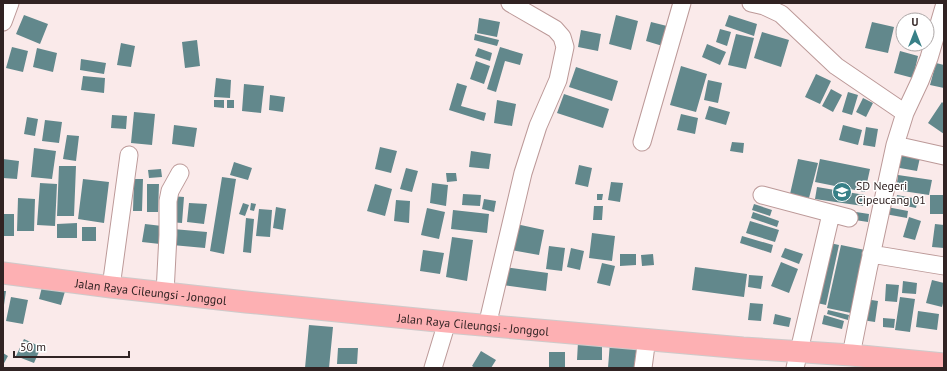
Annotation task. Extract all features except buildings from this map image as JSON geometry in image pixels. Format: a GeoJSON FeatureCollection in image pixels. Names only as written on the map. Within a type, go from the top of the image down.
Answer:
{"type":"FeatureCollection","features":[{"type":"Feature","properties":{"kind":"main road","name":"Jalan Raya Cileungsi - Jonggol"},"geometry":{"type":"LineString","coordinates":[[3,273],[165,293],[447,322],[647,338],[796,360],[852,355],[944,364]]}},
{"type":"Feature","properties":{"kind":"street"},"geometry":{"type":"LineString","coordinates":[[3,22],[10,3]]}},
{"type":"Feature","properties":{"kind":"street"},"geometry":{"type":"LineString","coordinates":[[487,326],[523,173],[538,126],[558,80],[565,47],[562,37],[555,30],[510,3]]}},
{"type":"Feature","properties":{"kind":"street"},"geometry":{"type":"LineString","coordinates":[[642,142],[682,3]]}},
{"type":"Feature","properties":{"kind":"street"},"geometry":{"type":"LineString","coordinates":[[751,3],[764,6],[781,14],[836,66],[905,114]]}},
{"type":"Feature","properties":{"kind":"street"},"geometry":{"type":"LineString","coordinates":[[852,355],[871,254],[895,145],[905,114],[929,58],[944,7]]}},
{"type":"Feature","properties":{"kind":"street"},"geometry":{"type":"LineString","coordinates":[[895,145],[944,156]]}},
{"type":"Feature","properties":{"kind":"street"},"geometry":{"type":"LineString","coordinates":[[111,287],[129,155]]}},
{"type":"Feature","properties":{"kind":"street"},"geometry":{"type":"LineString","coordinates":[[165,293],[168,201],[170,191],[180,173]]}},
{"type":"Feature","properties":{"kind":"street"},"geometry":{"type":"LineString","coordinates":[[762,195],[849,218]]}},
{"type":"Feature","properties":{"kind":"street"},"geometry":{"type":"LineString","coordinates":[[796,360],[830,214]]}},
{"type":"Feature","properties":{"kind":"street"},"geometry":{"type":"LineString","coordinates":[[871,254],[944,266]]}},
{"type":"Feature","properties":{"kind":"street"},"geometry":{"type":"LineString","coordinates":[[434,368],[447,322]]}},
{"type":"Feature","properties":{"kind":"street"},"geometry":{"type":"LineString","coordinates":[[644,368],[647,338]]}},
{"type":"Feature","properties":{"kind":"place","name":"SD Negeri Cipeucang 01"},"geometry":{"type":"Point","coordinates":[842,192]}}]}
